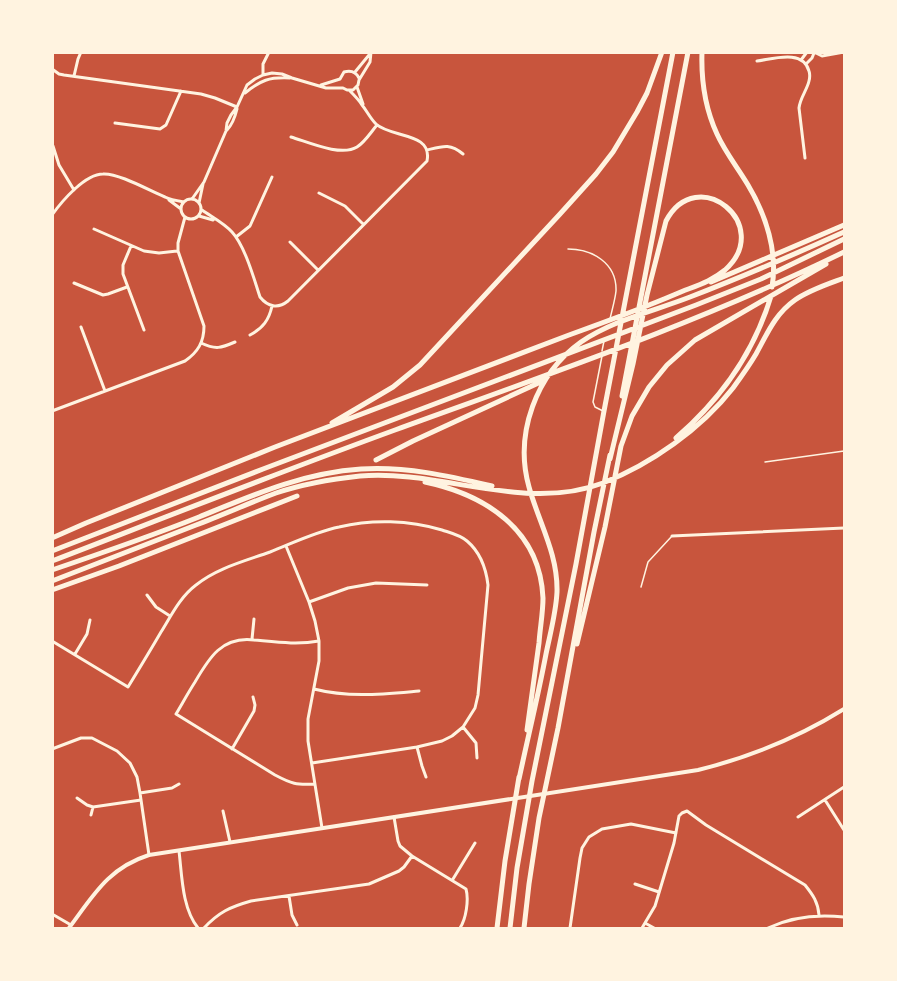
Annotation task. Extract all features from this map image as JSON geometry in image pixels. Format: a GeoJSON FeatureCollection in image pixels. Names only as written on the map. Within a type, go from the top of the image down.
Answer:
{"type":"FeatureCollection","features":[{"type":"Feature","properties":{"kind":"highway"},"geometry":{"type":"LineString","coordinates":[[301,437],[332,423],[393,387],[420,365],[467,315],[596,174],[613,152],[647,93],[662,52]]}},
{"type":"Feature","properties":{"kind":"highway"},"geometry":{"type":"LineString","coordinates":[[510,928],[543,723],[576,564],[673,52]]}},
{"type":"Feature","properties":{"kind":"highway"},"geometry":{"type":"LineString","coordinates":[[610,459],[688,52]]}},
{"type":"Feature","properties":{"kind":"highway"},"geometry":{"type":"LineString","coordinates":[[654,456],[701,415],[731,379],[752,345],[762,323],[773,280],[771,242],[762,212],[721,142],[709,112],[703,84],[702,52]]}},
{"type":"Feature","properties":{"kind":"highway"},"geometry":{"type":"LineString","coordinates":[[558,728],[594,532],[647,294],[666,221],[676,207],[692,199],[707,197],[724,204],[734,213],[741,230],[740,243],[734,259],[725,270],[711,279],[664,299]]}},
{"type":"Feature","properties":{"kind":"highway"},"geometry":{"type":"LineString","coordinates":[[519,779],[556,606],[557,582],[552,549],[531,494],[526,470],[527,425],[537,395],[547,377],[560,361],[580,343],[611,326],[662,308],[761,265],[844,225]]}},
{"type":"Feature","properties":{"kind":"highway"},"geometry":{"type":"LineString","coordinates":[[785,254],[844,232]]}},
{"type":"Feature","properties":{"kind":"highway"},"geometry":{"type":"LineString","coordinates":[[52,551],[660,319],[761,279],[844,239]]}},
{"type":"Feature","properties":{"kind":"highway"},"geometry":{"type":"LineString","coordinates":[[52,561],[278,473],[658,333],[759,291],[843,252]]}},
{"type":"Feature","properties":{"kind":"highway"},"geometry":{"type":"LineString","coordinates":[[524,928],[536,839],[547,780],[603,537],[621,446],[632,416],[649,387],[675,356],[695,340],[812,273],[843,252]]}},
{"type":"Feature","properties":{"kind":"highway"},"geometry":{"type":"LineString","coordinates":[[52,538],[301,437],[664,299],[761,265]]}},
{"type":"Feature","properties":{"kind":"highway"},"geometry":{"type":"LineString","coordinates":[[52,581],[276,493],[320,482],[364,476],[423,479],[489,489],[543,493],[601,483],[635,468],[678,441],[703,420],[742,375],[781,312],[802,296],[844,278]]}},
{"type":"Feature","properties":{"kind":"highway"},"geometry":{"type":"LineString","coordinates":[[376,460],[584,361]]}},
{"type":"Feature","properties":{"kind":"highway"},"geometry":{"type":"LineString","coordinates":[[52,570],[271,488],[295,480],[341,471],[381,469],[420,471],[514,491]]}},
{"type":"Feature","properties":{"kind":"highway"},"geometry":{"type":"LineString","coordinates":[[403,478],[455,490],[493,509],[519,533],[530,549],[542,587],[543,608],[534,682],[505,861],[497,928]]}},
{"type":"Feature","properties":{"kind":"highway"},"geometry":{"type":"LineString","coordinates":[[52,590],[297,496]]}},
{"type":"Feature","properties":{"kind":"street"},"geometry":{"type":"LineString","coordinates":[[74,77],[81,52]]}},
{"type":"Feature","properties":{"kind":"street"},"geometry":{"type":"LineString","coordinates":[[263,75],[263,64],[269,52]]}},
{"type":"Feature","properties":{"kind":"street"},"geometry":{"type":"LineString","coordinates":[[801,60],[807,52]]}},
{"type":"Feature","properties":{"kind":"street"},"geometry":{"type":"LineString","coordinates":[[355,72],[371,53]]}},
{"type":"Feature","properties":{"kind":"street"},"geometry":{"type":"LineString","coordinates":[[363,106],[357,87],[370,62],[371,53]]}},
{"type":"Feature","properties":{"kind":"street"},"geometry":{"type":"LineString","coordinates":[[806,64],[814,53],[822,56],[843,54]]}},
{"type":"Feature","properties":{"kind":"street"},"geometry":{"type":"LineString","coordinates":[[757,61],[796,57],[806,64],[810,79],[799,108],[805,158]]}},
{"type":"Feature","properties":{"kind":"street"},"geometry":{"type":"LineString","coordinates":[[52,69],[59,74],[74,77],[207,95],[237,107]]}},
{"type":"Feature","properties":{"kind":"street"},"geometry":{"type":"LineString","coordinates":[[319,86],[340,79],[344,72],[355,72]]}},
{"type":"Feature","properties":{"kind":"street"},"geometry":{"type":"LineString","coordinates":[[355,72],[359,80]]}},
{"type":"Feature","properties":{"kind":"street"},"geometry":{"type":"LineString","coordinates":[[282,74],[326,88],[343,88],[350,91],[377,125],[384,130],[420,141],[427,150],[427,161],[424,165],[288,301],[279,306],[267,304],[260,297],[236,237],[226,226],[202,210],[199,203],[204,182],[226,131],[227,123],[247,85],[263,75],[282,74]]}},
{"type":"Feature","properties":{"kind":"street"},"geometry":{"type":"LineString","coordinates":[[243,94],[264,80],[292,78]]}},
{"type":"Feature","properties":{"kind":"street"},"geometry":{"type":"LineString","coordinates":[[340,79],[343,88]]}},
{"type":"Feature","properties":{"kind":"street"},"geometry":{"type":"LineString","coordinates":[[350,91],[357,87]]}},
{"type":"Feature","properties":{"kind":"street"},"geometry":{"type":"LineString","coordinates":[[115,123],[163,128],[181,91]]}},
{"type":"Feature","properties":{"kind":"street"},"geometry":{"type":"LineString","coordinates":[[291,137],[335,150],[347,151],[362,143],[377,125]]}},
{"type":"Feature","properties":{"kind":"street"},"geometry":{"type":"LineString","coordinates":[[53,146],[59,165],[74,190]]}},
{"type":"Feature","properties":{"kind":"street"},"geometry":{"type":"LineString","coordinates":[[427,150],[441,146],[452,147],[463,154]]}},
{"type":"Feature","properties":{"kind":"street"},"geometry":{"type":"LineString","coordinates":[[52,215],[64,199],[96,175],[108,174],[168,199],[184,202],[192,199],[204,182]]}},
{"type":"Feature","properties":{"kind":"street"},"geometry":{"type":"LineString","coordinates":[[236,237],[250,226],[272,177]]}},
{"type":"Feature","properties":{"kind":"street"},"geometry":{"type":"LineString","coordinates":[[319,193],[345,206],[364,225]]}},
{"type":"Feature","properties":{"kind":"street"},"geometry":{"type":"LineString","coordinates":[[168,199],[181,209],[185,217],[190,219]]}},
{"type":"Feature","properties":{"kind":"street"},"geometry":{"type":"LineString","coordinates":[[192,199],[199,203]]}},
{"type":"Feature","properties":{"kind":"street"},"geometry":{"type":"LineString","coordinates":[[181,209],[184,202]]}},
{"type":"Feature","properties":{"kind":"street"},"geometry":{"type":"LineString","coordinates":[[199,216],[202,210]]}},
{"type":"Feature","properties":{"kind":"street"},"geometry":{"type":"LineString","coordinates":[[181,230],[190,219],[199,216],[217,221]]}},
{"type":"Feature","properties":{"kind":"street"},"geometry":{"type":"LineString","coordinates":[[54,409],[185,360],[192,356],[201,344],[204,330],[202,318],[177,250],[185,217]]}},
{"type":"Feature","properties":{"kind":"street"},"geometry":{"type":"LineString","coordinates":[[94,229],[131,246],[151,252],[177,250]]}},
{"type":"Feature","properties":{"kind":"street"},"geometry":{"type":"LineString","coordinates":[[290,242],[318,270]]}},
{"type":"Feature","properties":{"kind":"street"},"geometry":{"type":"LineString","coordinates":[[131,246],[123,270],[127,287],[144,330]]}},
{"type":"Feature","properties":{"kind":"street"},"geometry":{"type":"LineString","coordinates":[[74,283],[103,295],[127,287]]}},
{"type":"Feature","properties":{"kind":"street"},"geometry":{"type":"LineString","coordinates":[[250,335],[267,322],[272,306]]}},
{"type":"Feature","properties":{"kind":"street"},"geometry":{"type":"LineString","coordinates":[[81,327],[105,391]]}},
{"type":"Feature","properties":{"kind":"street"},"geometry":{"type":"LineString","coordinates":[[201,344],[218,348],[235,342]]}},
{"type":"Feature","properties":{"kind":"street"},"geometry":{"type":"LineString","coordinates":[[52,641],[128,687],[186,593],[213,573],[336,527],[352,524],[407,523],[433,527],[456,534],[466,540],[474,548],[484,565],[488,585],[478,695],[475,708],[463,727],[442,741],[417,747],[312,762]]}},
{"type":"Feature","properties":{"kind":"street"},"geometry":{"type":"LineString","coordinates":[[672,536],[844,528]]}},
{"type":"Feature","properties":{"kind":"street"},"geometry":{"type":"LineString","coordinates":[[286,546],[309,602],[319,641],[320,661],[308,719],[308,741],[322,828]]}},
{"type":"Feature","properties":{"kind":"street"},"geometry":{"type":"LineString","coordinates":[[309,602],[348,588],[376,583],[427,585]]}},
{"type":"Feature","properties":{"kind":"street"},"geometry":{"type":"LineString","coordinates":[[147,595],[156,607],[170,616]]}},
{"type":"Feature","properties":{"kind":"street"},"geometry":{"type":"LineString","coordinates":[[252,639],[254,619]]}},
{"type":"Feature","properties":{"kind":"street"},"geometry":{"type":"LineString","coordinates":[[75,654],[87,634],[90,620]]}},
{"type":"Feature","properties":{"kind":"street"},"geometry":{"type":"LineString","coordinates":[[315,783],[300,785],[290,783],[176,714],[213,654],[221,647],[243,639],[282,643],[319,641]]}},
{"type":"Feature","properties":{"kind":"street"},"geometry":{"type":"LineString","coordinates":[[314,689],[358,695],[420,691]]}},
{"type":"Feature","properties":{"kind":"street"},"geometry":{"type":"LineString","coordinates":[[232,749],[254,711],[253,697]]}},
{"type":"Feature","properties":{"kind":"street"},"geometry":{"type":"LineString","coordinates":[[52,914],[70,927],[110,876],[138,858],[149,855],[684,773],[749,756],[806,731],[844,709]]}},
{"type":"Feature","properties":{"kind":"street"},"geometry":{"type":"LineString","coordinates":[[463,727],[476,743],[477,758]]}},
{"type":"Feature","properties":{"kind":"street"},"geometry":{"type":"LineString","coordinates":[[52,749],[81,738],[92,738],[117,751],[130,763],[137,777],[149,855]]}},
{"type":"Feature","properties":{"kind":"street"},"geometry":{"type":"LineString","coordinates":[[417,747],[426,777]]}},
{"type":"Feature","properties":{"kind":"street"},"geometry":{"type":"LineString","coordinates":[[140,793],[172,788],[178,784]]}},
{"type":"Feature","properties":{"kind":"street"},"geometry":{"type":"LineString","coordinates":[[798,817],[844,787]]}},
{"type":"Feature","properties":{"kind":"street"},"geometry":{"type":"LineString","coordinates":[[77,798],[93,807],[141,800]]}},
{"type":"Feature","properties":{"kind":"street"},"geometry":{"type":"LineString","coordinates":[[825,800],[844,830]]}},
{"type":"Feature","properties":{"kind":"street"},"geometry":{"type":"LineString","coordinates":[[92,814],[93,807]]}},
{"type":"Feature","properties":{"kind":"street"},"geometry":{"type":"LineString","coordinates":[[224,811],[230,842]]}},
{"type":"Feature","properties":{"kind":"street"},"geometry":{"type":"LineString","coordinates":[[642,928],[655,906],[679,816],[687,811],[805,885],[818,903],[819,915]]}},
{"type":"Feature","properties":{"kind":"street"},"geometry":{"type":"LineString","coordinates":[[394,817],[400,846],[412,856],[453,879],[468,892],[463,924],[460,928]]}},
{"type":"Feature","properties":{"kind":"street"},"geometry":{"type":"LineString","coordinates":[[570,928],[582,848],[589,837],[602,829],[631,824],[676,833]]}},
{"type":"Feature","properties":{"kind":"street"},"geometry":{"type":"LineString","coordinates":[[453,879],[475,843]]}},
{"type":"Feature","properties":{"kind":"street"},"geometry":{"type":"LineString","coordinates":[[178,851],[187,907],[191,919],[198,928]]}},
{"type":"Feature","properties":{"kind":"street"},"geometry":{"type":"LineString","coordinates":[[204,928],[219,914],[233,906],[251,901],[369,884],[399,871],[412,856]]}},
{"type":"Feature","properties":{"kind":"street"},"geometry":{"type":"LineString","coordinates":[[635,884],[659,892]]}},
{"type":"Feature","properties":{"kind":"street"},"geometry":{"type":"LineString","coordinates":[[289,896],[292,915],[297,925]]}},
{"type":"Feature","properties":{"kind":"street"},"geometry":{"type":"LineString","coordinates":[[768,928],[788,920],[819,915],[844,917]]}},
{"type":"Feature","properties":{"kind":"street"},"geometry":{"type":"LineString","coordinates":[[645,923],[654,928]]}},
{"type":"Feature","properties":{"kind":"lane"},"geometry":{"type":"LineString","coordinates":[[568,249],[585,250],[595,254],[607,264],[615,279],[614,304],[605,335],[593,402],[595,407],[604,411]]}},
{"type":"Feature","properties":{"kind":"lane"},"geometry":{"type":"LineString","coordinates":[[765,462],[844,451]]}},
{"type":"Feature","properties":{"kind":"lane"},"geometry":{"type":"LineString","coordinates":[[640,587],[648,562],[672,536]]}}]}
